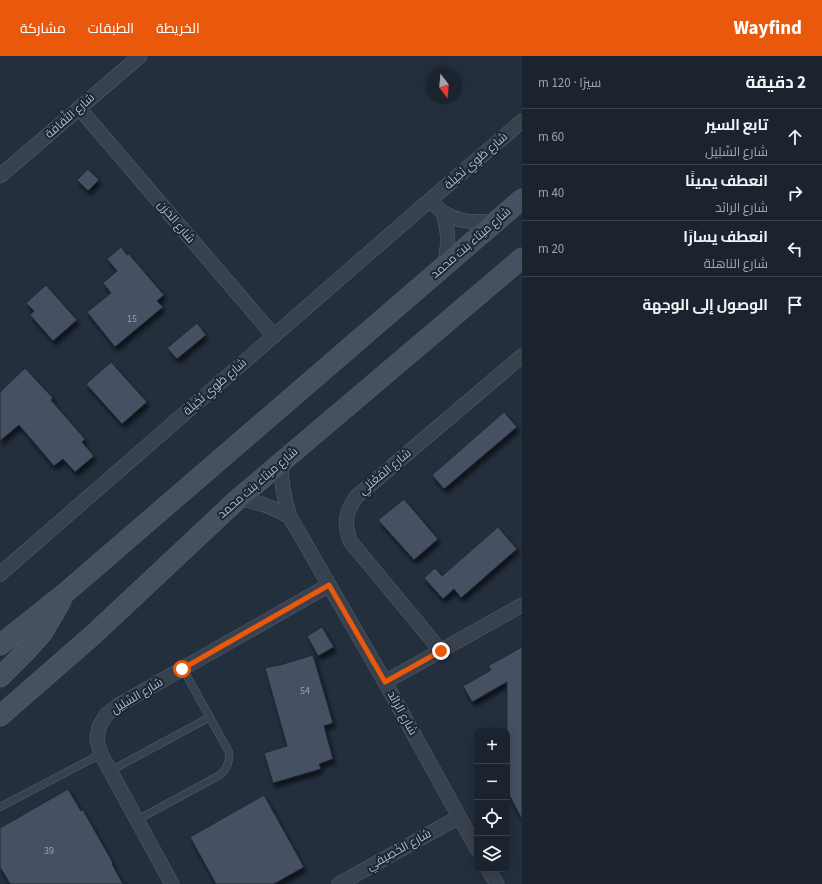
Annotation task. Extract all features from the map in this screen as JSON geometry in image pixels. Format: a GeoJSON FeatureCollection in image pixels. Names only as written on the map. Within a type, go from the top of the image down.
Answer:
{"type":"FeatureCollection","features":[{"type":"Feature","properties":{"kind":"main road","name":"شارع ميثاء بنت محمد"},"geometry":{"type":"LineString","coordinates":[[0,645],[64,594],[522,199]]}},
{"type":"Feature","properties":{"kind":"main road","name":"شارع ميثاء بنت محمد"},"geometry":{"type":"LineString","coordinates":[[0,716],[94,634],[238,499],[522,258]]}},
{"type":"Feature","properties":{"kind":"main road"},"geometry":{"type":"LineString","coordinates":[[0,677],[43,632],[64,594]]}},
{"type":"Feature","properties":{"kind":"street","name":"شارع الثَّقافة"},"geometry":{"type":"LineString","coordinates":[[0,176],[140,56]]}},
{"type":"Feature","properties":{"kind":"street","name":"شارع الخزن"},"geometry":{"type":"LineString","coordinates":[[79,108],[274,336]]}},
{"type":"Feature","properties":{"kind":"street","name":"شارع طَوِي نَخِيلَة"},"geometry":{"type":"LineString","coordinates":[[0,574],[522,121]]}},
{"type":"Feature","properties":{"kind":"street"},"geometry":{"type":"LineString","coordinates":[[430,200],[443,213],[456,219],[482,223],[496,221]]}},
{"type":"Feature","properties":{"kind":"street"},"geometry":{"type":"LineString","coordinates":[[443,213],[447,226],[448,239],[444,266]]}},
{"type":"Feature","properties":{"kind":"street","name":"شارع المُعْتَلي"},"geometry":{"type":"LineString","coordinates":[[441,651],[350,541],[346,530],[346,518],[350,506],[357,496],[522,356]]}},
{"type":"Feature","properties":{"kind":"street","name":"شارع الرائد"},"geometry":{"type":"LineString","coordinates":[[281,463],[284,496],[290,517],[385,682],[474,844]]}},
{"type":"Feature","properties":{"kind":"street"},"geometry":{"type":"LineString","coordinates":[[238,499],[254,501],[270,506],[290,517]]}},
{"type":"Feature","properties":{"kind":"street","name":"شارع السِّلِيل"},"geometry":{"type":"LineString","coordinates":[[172,884],[101,754],[97,740],[99,727],[106,715],[117,706],[329,585]]}},
{"type":"Feature","properties":{"kind":"street"},"geometry":{"type":"LineString","coordinates":[[385,682],[522,605]]}},
{"type":"Feature","properties":{"kind":"street","name":"شارع الخْصِيفي"},"geometry":{"type":"LineString","coordinates":[[339,884],[459,817]]}},
{"type":"Feature","properties":{"kind":"street"},"geometry":{"type":"LineString","coordinates":[[490,872],[497,884]]}},
{"type":"Feature","properties":{"kind":"lane"},"geometry":{"type":"LineString","coordinates":[[137,820],[220,775],[229,764],[229,752],[182,669]]}},
{"type":"Feature","properties":{"kind":"lane"},"geometry":{"type":"LineString","coordinates":[[110,771],[210,717]]}},
{"type":"Feature","properties":{"kind":"lane"},"geometry":{"type":"LineString","coordinates":[[0,807],[101,754]]}},
{"type":"Feature","properties":{"kind":"building"},"geometry":{"type":"Polygon","coordinates":[[[88,169],[99,180],[88,191],[77,180],[88,169]]]}},
{"type":"Feature","properties":{"kind":"building"},"geometry":{"type":"Polygon","coordinates":[[[121,247],[127,255],[129,254],[164,295],[157,301],[163,307],[115,347],[87,312],[111,293],[103,283],[117,271],[107,259],[121,247]]]}},
{"type":"Feature","properties":{"kind":"building"},"geometry":{"type":"Polygon","coordinates":[[[46,285],[77,320],[53,341],[30,315],[34,311],[26,303],[46,285]]]}},
{"type":"Feature","properties":{"kind":"building"},"geometry":{"type":"Polygon","coordinates":[[[197,323],[206,335],[177,359],[167,348],[197,323]]]}},
{"type":"Feature","properties":{"kind":"building"},"geometry":{"type":"Polygon","coordinates":[[[111,362],[147,402],[122,424],[86,384],[111,362]]]}},
{"type":"Feature","properties":{"kind":"building"},"geometry":{"type":"Polygon","coordinates":[[[25,368],[53,398],[51,400],[85,439],[82,442],[94,456],[75,472],[63,459],[54,466],[19,425],[0,441],[0,392],[25,368]]]}},
{"type":"Feature","properties":{"kind":"building"},"geometry":{"type":"Polygon","coordinates":[[[504,412],[517,427],[444,489],[432,475],[504,412]]]}},
{"type":"Feature","properties":{"kind":"building"},"geometry":{"type":"Polygon","coordinates":[[[404,499],[438,539],[414,560],[378,520],[404,499]]]}},
{"type":"Feature","properties":{"kind":"building"},"geometry":{"type":"Polygon","coordinates":[[[498,527],[517,549],[461,598],[454,589],[443,599],[424,578],[435,568],[442,576],[498,527]]]}},
{"type":"Feature","properties":{"kind":"building"},"geometry":{"type":"Polygon","coordinates":[[[322,627],[334,647],[318,656],[307,636],[322,627]]]}},
{"type":"Feature","properties":{"kind":"building"},"geometry":{"type":"Polygon","coordinates":[[[522,647],[522,819],[510,797],[510,728],[507,728],[507,682],[472,702],[463,686],[491,670],[488,666],[522,647]]]}},
{"type":"Feature","properties":{"kind":"building"},"geometry":{"type":"Polygon","coordinates":[[[313,655],[333,723],[324,726],[333,759],[319,764],[321,769],[273,783],[264,753],[287,746],[265,668],[313,655]]]}},
{"type":"Feature","properties":{"kind":"building"},"geometry":{"type":"Polygon","coordinates":[[[68,789],[81,811],[83,810],[123,884],[10,884],[0,867],[0,828],[68,789]]]}},
{"type":"Feature","properties":{"kind":"building"},"geometry":{"type":"Polygon","coordinates":[[[264,795],[304,867],[274,884],[216,884],[190,837],[264,795]]]}},
{"type":"Feature","properties":{"kind":"route"},"geometry":{"type":"LineString","coordinates":[[182,669],[329,585],[385,682],[441,651]]}}]}
